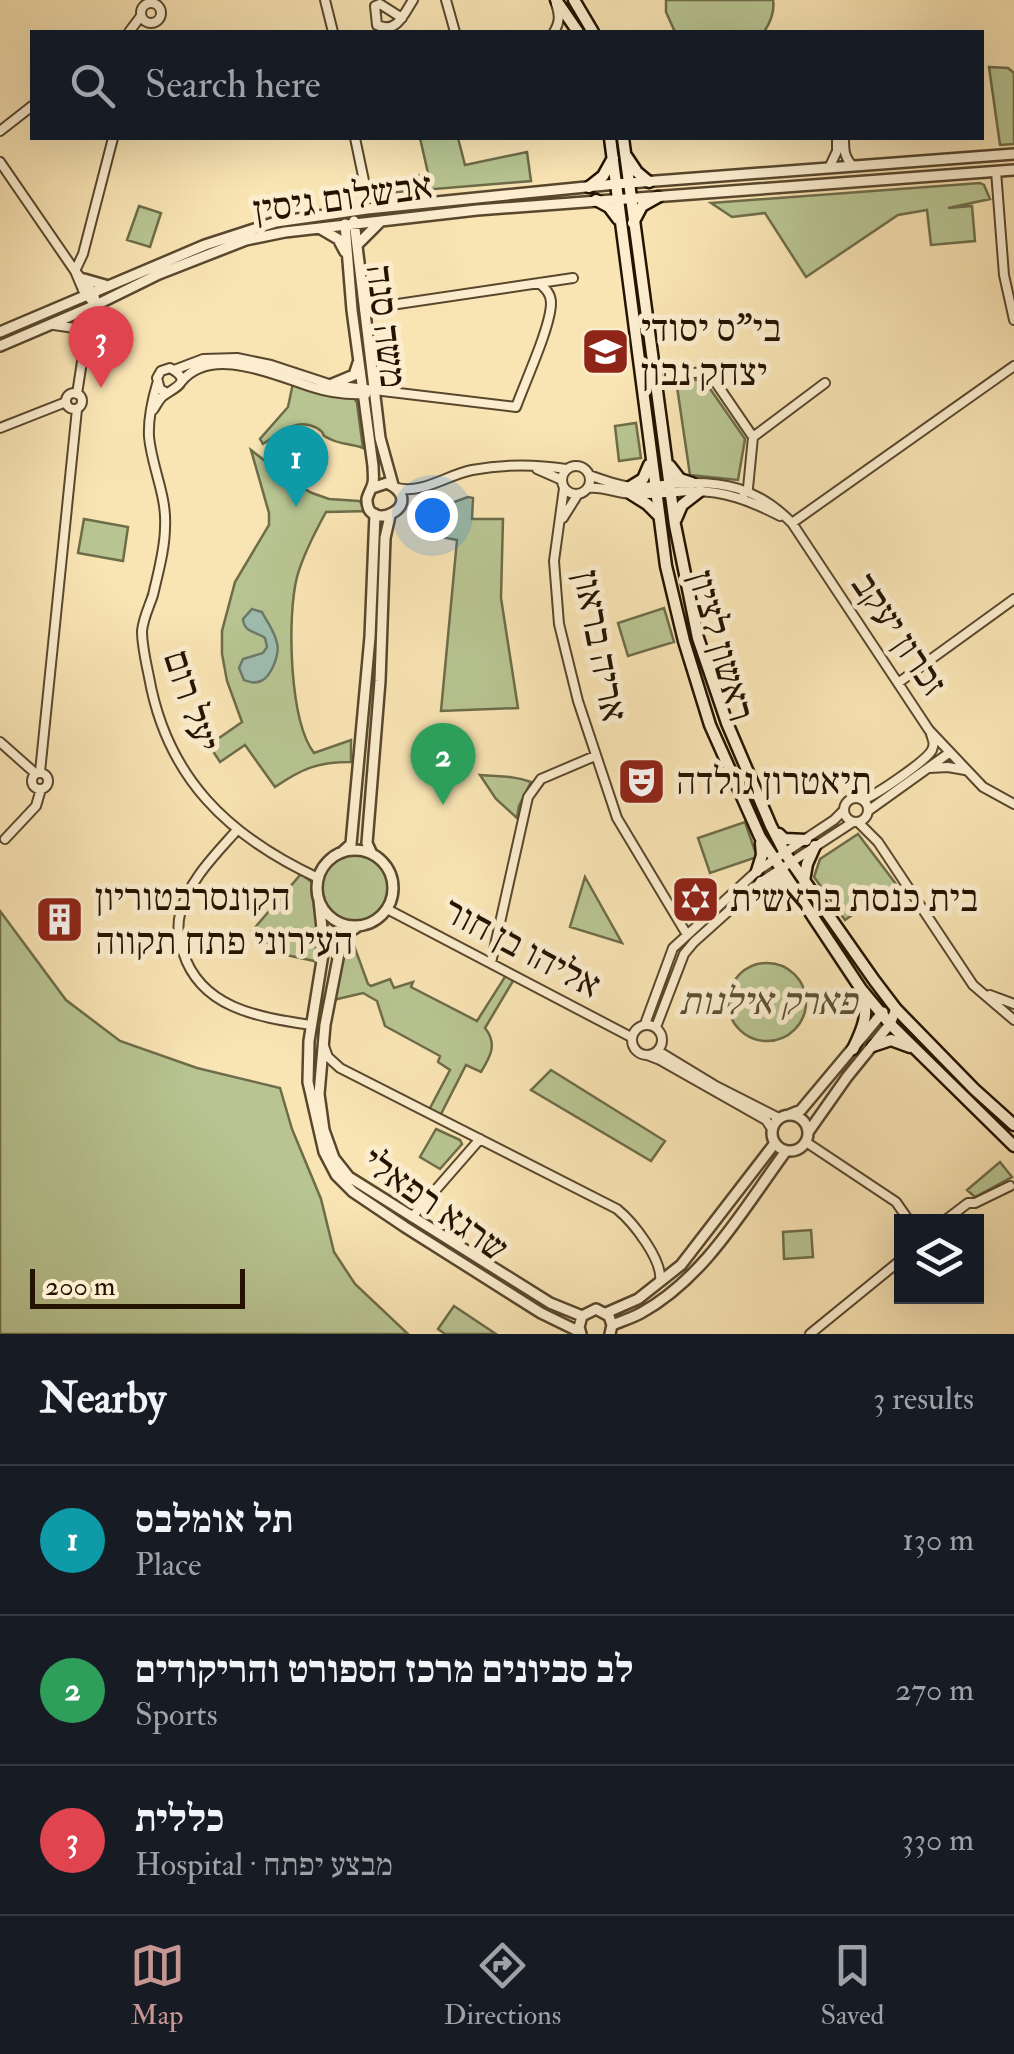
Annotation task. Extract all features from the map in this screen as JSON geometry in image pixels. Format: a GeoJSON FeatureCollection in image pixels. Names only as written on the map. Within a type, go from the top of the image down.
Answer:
{"type":"FeatureCollection","features":[{"type":"Feature","properties":{"kind":"main road"},"geometry":{"type":"LineString","coordinates":[[556,0],[577,30]]}},
{"type":"Feature","properties":{"kind":"main road"},"geometry":{"type":"LineString","coordinates":[[574,0],[592,30]]}},
{"type":"Feature","properties":{"kind":"main road"},"geometry":{"type":"LineString","coordinates":[[610,140],[624,198]]}},
{"type":"Feature","properties":{"kind":"main road"},"geometry":{"type":"LineString","coordinates":[[622,140],[630,165],[649,182]]}},
{"type":"Feature","properties":{"kind":"main road"},"geometry":{"type":"LineString","coordinates":[[622,184],[625,152]]}},
{"type":"Feature","properties":{"kind":"main road"},"geometry":{"type":"LineString","coordinates":[[590,187],[603,176],[613,157]]}},
{"type":"Feature","properties":{"kind":"main road"},"geometry":{"type":"LineString","coordinates":[[633,224],[642,206],[658,196]]}},
{"type":"Feature","properties":{"kind":"main road","name":"ראשון לציון"},"geometry":{"type":"LineString","coordinates":[[624,198],[619,220],[669,580],[710,725],[760,837],[804,882],[896,1008],[1014,1125]]}},
{"type":"Feature","properties":{"kind":"main road","name":"ראשון לציון"},"geometry":{"type":"LineString","coordinates":[[624,198],[633,224],[675,524],[698,638],[726,723],[771,826],[790,883],[880,1014],[1014,1146]]}},
{"type":"Feature","properties":{"kind":"main road"},"geometry":{"type":"LineString","coordinates":[[596,200],[609,207],[619,220]]}},
{"type":"Feature","properties":{"kind":"main road"},"geometry":{"type":"LineString","coordinates":[[666,458],[677,476],[696,487],[682,505],[675,524]]}},
{"type":"Feature","properties":{"kind":"main road"},"geometry":{"type":"LineString","coordinates":[[651,460],[643,479],[630,491],[659,516]]}},
{"type":"Feature","properties":{"kind":"main road"},"geometry":{"type":"LineString","coordinates":[[771,826],[784,839],[810,843],[804,882]]}},
{"type":"Feature","properties":{"kind":"main road"},"geometry":{"type":"LineString","coordinates":[[760,837],[760,876],[790,883]]}},
{"type":"Feature","properties":{"kind":"main road"},"geometry":{"type":"LineString","coordinates":[[853,1049],[866,1014],[861,990]]}},
{"type":"Feature","properties":{"kind":"main road"},"geometry":{"type":"LineString","coordinates":[[873,1046],[891,1040],[918,1051]]}},
{"type":"Feature","properties":{"kind":"street"},"geometry":{"type":"LineString","coordinates":[[325,0],[330,30]]}},
{"type":"Feature","properties":{"kind":"street"},"geometry":{"type":"LineString","coordinates":[[402,18],[414,0]]}},
{"type":"Feature","properties":{"kind":"street"},"geometry":{"type":"LineString","coordinates":[[446,0],[454,30]]}},
{"type":"Feature","properties":{"kind":"street"},"geometry":{"type":"LineString","coordinates":[[555,30],[560,14],[556,0]]}},
{"type":"Feature","properties":{"kind":"street"},"geometry":{"type":"LineString","coordinates":[[130,30],[142,8],[152,2],[162,10],[160,18],[145,30]]}},
{"type":"Feature","properties":{"kind":"street"},"geometry":{"type":"LineString","coordinates":[[141,16],[151,24]]}},
{"type":"Feature","properties":{"kind":"street"},"geometry":{"type":"LineString","coordinates":[[0,131],[30,108]]}},
{"type":"Feature","properties":{"kind":"street"},"geometry":{"type":"LineString","coordinates":[[75,270],[83,254],[112,140]]}},
{"type":"Feature","properties":{"kind":"street"},"geometry":{"type":"LineString","coordinates":[[355,140],[367,196],[396,206]]}},
{"type":"Feature","properties":{"kind":"street"},"geometry":{"type":"LineString","coordinates":[[829,168],[840,140]]}},
{"type":"Feature","properties":{"kind":"street"},"geometry":{"type":"LineString","coordinates":[[841,140],[853,166]]}},
{"type":"Feature","properties":{"kind":"street","name":"אבשלום גיסין"},"geometry":{"type":"LineString","coordinates":[[0,332],[206,245],[276,222],[348,211],[622,184],[1014,154]]}},
{"type":"Feature","properties":{"kind":"street"},"geometry":{"type":"LineString","coordinates":[[0,162],[90,294]]}},
{"type":"Feature","properties":{"kind":"street","name":"אבשלום גיסין"},"geometry":{"type":"LineString","coordinates":[[0,346],[96,306],[159,274],[246,240],[285,232],[477,210],[1014,170]]}},
{"type":"Feature","properties":{"kind":"street"},"geometry":{"type":"LineString","coordinates":[[996,171],[1004,275],[1014,320]]}},
{"type":"Feature","properties":{"kind":"street"},"geometry":{"type":"LineString","coordinates":[[0,187],[13,181]]}},
{"type":"Feature","properties":{"kind":"street","name":"משה סנה"},"geometry":{"type":"LineString","coordinates":[[348,211],[357,245],[383,456],[395,486]]}},
{"type":"Feature","properties":{"kind":"street"},"geometry":{"type":"LineString","coordinates":[[357,245],[382,221]]}},
{"type":"Feature","properties":{"kind":"street","name":"משה סנה"},"geometry":{"type":"LineString","coordinates":[[350,225],[346,257],[372,488]]}},
{"type":"Feature","properties":{"kind":"street"},"geometry":{"type":"LineString","coordinates":[[318,228],[338,240],[346,257]]}},
{"type":"Feature","properties":{"kind":"street"},"geometry":{"type":"LineString","coordinates":[[75,270],[98,285],[113,284]]}},
{"type":"Feature","properties":{"kind":"street"},"geometry":{"type":"LineString","coordinates":[[364,309],[572,278]]}},
{"type":"Feature","properties":{"kind":"street"},"geometry":{"type":"LineString","coordinates":[[4,840],[36,806],[41,789],[32,785],[32,778],[37,773],[77,408],[82,400],[78,394],[88,322],[96,306],[84,279]]}},
{"type":"Feature","properties":{"kind":"street"},"geometry":{"type":"LineString","coordinates":[[150,419],[154,408],[167,393],[175,391],[185,376],[202,366],[230,364],[330,392],[376,392],[516,406],[551,306],[547,290],[539,283]]}},
{"type":"Feature","properties":{"kind":"street"},"geometry":{"type":"LineString","coordinates":[[50,325],[74,328],[86,344]]}},
{"type":"Feature","properties":{"kind":"street"},"geometry":{"type":"LineString","coordinates":[[330,385],[354,374],[359,356]]}},
{"type":"Feature","properties":{"kind":"street"},"geometry":{"type":"LineString","coordinates":[[167,393],[157,384],[161,371],[225,357],[364,392]]}},
{"type":"Feature","properties":{"kind":"street"},"geometry":{"type":"LineString","coordinates":[[792,524],[1014,366]]}},
{"type":"Feature","properties":{"kind":"street"},"geometry":{"type":"LineString","coordinates":[[174,370],[180,382]]}},
{"type":"Feature","properties":{"kind":"street"},"geometry":{"type":"LineString","coordinates":[[670,375],[705,372],[712,377],[752,436],[742,492]]}},
{"type":"Feature","properties":{"kind":"street"},"geometry":{"type":"LineString","coordinates":[[752,436],[825,383]]}},
{"type":"Feature","properties":{"kind":"street","name":"יעל רום"},"geometry":{"type":"LineString","coordinates":[[157,384],[150,442],[165,504],[164,543],[142,637],[153,698],[166,737],[207,804],[272,854],[318,878]]}},
{"type":"Feature","properties":{"kind":"street"},"geometry":{"type":"LineString","coordinates":[[0,428],[66,402],[69,394],[78,394]]}},
{"type":"Feature","properties":{"kind":"street"},"geometry":{"type":"LineString","coordinates":[[66,402],[71,409],[77,408]]}},
{"type":"Feature","properties":{"kind":"street"},"geometry":{"type":"LineString","coordinates":[[237,830],[193,884],[181,912],[179,931],[188,968],[216,998],[265,1018],[310,1025],[324,948],[318,878],[326,864],[351,844],[370,637],[375,514],[368,503],[369,492],[382,483],[410,490],[470,471],[518,464],[566,469],[579,466],[589,475],[588,488],[570,494],[545,471],[518,464]]}},
{"type":"Feature","properties":{"kind":"street"},"geometry":{"type":"LineString","coordinates":[[563,484],[566,469]]}},
{"type":"Feature","properties":{"kind":"street","name":"זכרון יעקב"},"geometry":{"type":"LineString","coordinates":[[589,475],[630,491]]}},
{"type":"Feature","properties":{"kind":"street"},"geometry":{"type":"LineString","coordinates":[[375,514],[390,516],[401,504],[433,484]]}},
{"type":"Feature","properties":{"kind":"street","name":"אריה בראון"},"geometry":{"type":"LineString","coordinates":[[563,484],[554,561],[559,624],[578,701],[617,818],[686,933]]}},
{"type":"Feature","properties":{"kind":"street"},"geometry":{"type":"LineString","coordinates":[[395,486],[401,504]]}},
{"type":"Feature","properties":{"kind":"street","name":"זכרון יעקב"},"geometry":{"type":"LineString","coordinates":[[588,488],[630,491],[696,487],[742,492],[772,505],[792,524],[929,730],[983,787],[1014,804]]}},
{"type":"Feature","properties":{"kind":"street","name":"אריה בראון"},"geometry":{"type":"LineString","coordinates":[[558,527],[578,494]]}},
{"type":"Feature","properties":{"kind":"street"},"geometry":{"type":"LineString","coordinates":[[372,854],[367,843],[380,680],[384,538],[390,516]]}},
{"type":"Feature","properties":{"kind":"street"},"geometry":{"type":"LineString","coordinates":[[898,683],[1014,598]]}},
{"type":"Feature","properties":{"kind":"street"},"geometry":{"type":"LineString","coordinates":[[645,1024],[673,948],[686,933],[810,843],[850,800],[862,800],[884,789],[930,753],[933,742],[929,730]]}},
{"type":"Feature","properties":{"kind":"street"},"geometry":{"type":"LineString","coordinates":[[0,742],[37,773]]}},
{"type":"Feature","properties":{"kind":"street"},"geometry":{"type":"LineString","coordinates":[[810,843],[856,822],[949,752]]}},
{"type":"Feature","properties":{"kind":"street"},"geometry":{"type":"LineString","coordinates":[[491,963],[528,797],[541,779],[595,756]]}},
{"type":"Feature","properties":{"kind":"street"},"geometry":{"type":"LineString","coordinates":[[926,769],[966,770]]}},
{"type":"Feature","properties":{"kind":"street"},"geometry":{"type":"LineString","coordinates":[[862,800],[878,842]]}},
{"type":"Feature","properties":{"kind":"street"},"geometry":{"type":"LineString","coordinates":[[844,810],[847,817],[878,842],[977,989],[1014,1016]]}},
{"type":"Feature","properties":{"kind":"street"},"geometry":{"type":"LineString","coordinates":[[319,900],[332,918],[342,924],[359,926],[387,909],[393,884],[382,861],[356,850],[341,853]]}},
{"type":"Feature","properties":{"kind":"street"},"geometry":{"type":"LineString","coordinates":[[656,1028],[684,954],[760,876]]}},
{"type":"Feature","properties":{"kind":"street","name":"אליהו בן חור"},"geometry":{"type":"LineString","coordinates":[[387,909],[632,1036]]}},
{"type":"Feature","properties":{"kind":"street","name":"שרגא רפאלי"},"geometry":{"type":"LineString","coordinates":[[359,926],[348,932],[341,944],[324,1025],[319,1094],[324,1130],[334,1158],[348,1178],[550,1303],[582,1316]]}},
{"type":"Feature","properties":{"kind":"street"},"geometry":{"type":"LineString","coordinates":[[977,989],[1014,1004]]}},
{"type":"Feature","properties":{"kind":"street"},"geometry":{"type":"LineString","coordinates":[[772,1128],[784,1116],[801,1110],[880,1014],[896,1008]]}},
{"type":"Feature","properties":{"kind":"street"},"geometry":{"type":"LineString","coordinates":[[774,1143],[786,1151],[798,1150],[828,1102],[890,1024],[896,1008]]}},
{"type":"Feature","properties":{"kind":"street"},"geometry":{"type":"LineString","coordinates":[[580,1333],[582,1316],[590,1310],[606,1313],[638,1300],[681,1265],[774,1143],[772,1128],[766,1120],[635,1050],[632,1036],[636,1028],[645,1024],[656,1028],[662,1036],[658,1051]]}},
{"type":"Feature","properties":{"kind":"street","name":"שרגא רפאלי"},"geometry":{"type":"LineString","coordinates":[[310,1025],[308,1082],[324,1152],[336,1175],[353,1192],[405,1227],[580,1333]]}},
{"type":"Feature","properties":{"kind":"street"},"geometry":{"type":"LineString","coordinates":[[323,1044],[328,1057],[340,1068],[617,1209],[628,1217],[657,1261],[661,1276],[658,1285]]}},
{"type":"Feature","properties":{"kind":"street"},"geometry":{"type":"LineString","coordinates":[[647,1055],[658,1051]]}},
{"type":"Feature","properties":{"kind":"street"},"geometry":{"type":"LineString","coordinates":[[658,1051],[714,1085],[804,1121],[807,1136],[896,1202],[904,1214]]}},
{"type":"Feature","properties":{"kind":"street"},"geometry":{"type":"LineString","coordinates":[[320,1075],[330,1068],[340,1068]]}},
{"type":"Feature","properties":{"kind":"street"},"geometry":{"type":"LineString","coordinates":[[412,1217],[480,1139]]}},
{"type":"Feature","properties":{"kind":"street"},"geometry":{"type":"LineString","coordinates":[[606,1313],[611,1330],[660,1300],[706,1259],[786,1151]]}},
{"type":"Feature","properties":{"kind":"street"},"geometry":{"type":"LineString","coordinates":[[954,1214],[968,1203],[1010,1186]]}},
{"type":"Feature","properties":{"kind":"street"},"geometry":{"type":"LineString","coordinates":[[657,1261],[681,1265]]}},
{"type":"Feature","properties":{"kind":"street"},"geometry":{"type":"LineString","coordinates":[[810,1334],[894,1265]]}},
{"type":"Feature","properties":{"kind":"green space"},"geometry":{"type":"Polygon","coordinates":[[[666,0],[773,0],[765,30],[674,30],[666,12],[666,0]]]}},
{"type":"Feature","properties":{"kind":"green space"},"geometry":{"type":"Polygon","coordinates":[[[989,67],[1008,68],[1014,73],[1014,144],[1000,145],[989,67]]]}},
{"type":"Feature","properties":{"kind":"green space"},"geometry":{"type":"Polygon","coordinates":[[[420,140],[459,140],[465,165],[527,152],[531,181],[374,194],[372,187],[428,173],[420,140]]]}},
{"type":"Feature","properties":{"kind":"green space"},"geometry":{"type":"Polygon","coordinates":[[[980,183],[990,199],[948,208],[972,206],[975,241],[931,245],[927,210],[898,215],[806,277],[765,213],[732,217],[711,203],[980,183]]]}},
{"type":"Feature","properties":{"kind":"green space"},"geometry":{"type":"Polygon","coordinates":[[[139,206],[161,213],[150,247],[127,240],[139,206]]]}},
{"type":"Feature","properties":{"kind":"green space"},"geometry":{"type":"Polygon","coordinates":[[[676,380],[704,380],[745,439],[738,480],[690,475],[676,380]]]}},
{"type":"Feature","properties":{"kind":"green space"},"geometry":{"type":"Polygon","coordinates":[[[293,383],[354,397],[363,448],[334,441],[317,428],[302,424],[263,444],[260,439],[288,407],[293,383]]]}},
{"type":"Feature","properties":{"kind":"green space"},"geometry":{"type":"Polygon","coordinates":[[[636,423],[641,458],[619,461],[615,426],[636,423]]]}},
{"type":"Feature","properties":{"kind":"green space"},"geometry":{"type":"Polygon","coordinates":[[[251,450],[312,493],[329,499],[359,501],[371,511],[326,512],[300,569],[292,616],[292,667],[306,738],[314,753],[351,740],[351,762],[311,767],[275,787],[245,745],[220,762],[209,745],[242,722],[227,681],[222,631],[235,582],[269,525],[251,450]]]}},
{"type":"Feature","properties":{"kind":"green space"},"geometry":{"type":"Polygon","coordinates":[[[473,498],[472,519],[503,519],[501,598],[518,708],[441,711],[457,540],[416,529],[432,513],[473,498]]]}},
{"type":"Feature","properties":{"kind":"green space"},"geometry":{"type":"Polygon","coordinates":[[[84,519],[128,527],[123,561],[78,553],[84,519]]]}},
{"type":"Feature","properties":{"kind":"green space"},"geometry":{"type":"Polygon","coordinates":[[[664,608],[674,642],[628,656],[618,623],[664,608]]]}},
{"type":"Feature","properties":{"kind":"green space"},"geometry":{"type":"Polygon","coordinates":[[[480,775],[531,782],[517,818],[496,799],[480,775]]]}},
{"type":"Feature","properties":{"kind":"green space"},"geometry":{"type":"Polygon","coordinates":[[[745,822],[757,857],[710,873],[698,838],[745,822]]]}},
{"type":"Feature","properties":{"kind":"green space"},"geometry":{"type":"Polygon","coordinates":[[[858,834],[896,884],[845,920],[814,877],[820,859],[858,834]]]}},
{"type":"Feature","properties":{"kind":"green space"},"geometry":{"type":"Polygon","coordinates":[[[355,855],[379,864],[388,888],[379,912],[355,921],[331,912],[322,888],[331,864],[355,855]]]}},
{"type":"Feature","properties":{"kind":"green space"},"geometry":{"type":"Polygon","coordinates":[[[301,874],[313,883],[319,931],[314,961],[282,954],[252,931],[301,874]]]}},
{"type":"Feature","properties":{"kind":"green space"},"geometry":{"type":"Polygon","coordinates":[[[585,877],[622,943],[570,927],[585,877]]]}},
{"type":"Feature","properties":{"kind":"green space"},"geometry":{"type":"Polygon","coordinates":[[[0,911],[66,1000],[120,1041],[197,1068],[280,1088],[321,1199],[334,1252],[355,1284],[408,1334],[0,1334],[0,911]]]}},
{"type":"Feature","properties":{"kind":"green space"},"geometry":{"type":"Polygon","coordinates":[[[349,932],[368,984],[390,979],[394,988],[413,982],[411,987],[477,1021],[508,972],[516,976],[485,1028],[492,1045],[487,1061],[481,1072],[466,1065],[439,1118],[428,1112],[450,1070],[438,1062],[440,1056],[385,1026],[377,1001],[363,993],[329,1001],[349,932]]]}},
{"type":"Feature","properties":{"kind":"green space","name":"פארק אילנות"},"geometry":{"type":"Polygon","coordinates":[[[759,963],[775,963],[800,980],[806,1002],[800,1024],[789,1035],[775,1041],[759,1041],[734,1024],[728,1010],[728,994],[745,969],[759,963]]]}},
{"type":"Feature","properties":{"kind":"green space"},"geometry":{"type":"Polygon","coordinates":[[[551,1070],[665,1141],[651,1161],[531,1090],[551,1070]]]}},
{"type":"Feature","properties":{"kind":"green space"},"geometry":{"type":"Polygon","coordinates":[[[436,1129],[462,1144],[440,1169],[420,1157],[436,1129]]]}},
{"type":"Feature","properties":{"kind":"green space"},"geometry":{"type":"Polygon","coordinates":[[[1000,1162],[1012,1177],[975,1197],[967,1190],[1000,1162]]]}},
{"type":"Feature","properties":{"kind":"green space"},"geometry":{"type":"Polygon","coordinates":[[[811,1230],[813,1257],[784,1259],[783,1232],[811,1230]]]}},
{"type":"Feature","properties":{"kind":"green space"},"geometry":{"type":"Polygon","coordinates":[[[454,1306],[496,1334],[445,1334],[438,1329],[454,1306]]]}},
{"type":"Feature","properties":{"kind":"shaded area"},"geometry":{"type":"Polygon","coordinates":[[[252,609],[262,612],[278,648],[268,675],[254,683],[244,680],[239,668],[243,659],[263,653],[267,647],[265,638],[244,624],[243,619],[252,609]]]}},
{"type":"Feature","properties":{"kind":"place","name":"בי\"ס יסודי יצחק נבון"},"geometry":{"type":"Point","coordinates":[606,351]}},
{"type":"Feature","properties":{"kind":"place","name":"כללית"},"geometry":{"type":"Point","coordinates":[101,388]}},
{"type":"Feature","properties":{"kind":"place","name":"תל אומלבס"},"geometry":{"type":"Point","coordinates":[296,507]}},
{"type":"Feature","properties":{"kind":"place","name":"תיאטרון גולדה"},"geometry":{"type":"Point","coordinates":[641,782]}},
{"type":"Feature","properties":{"kind":"place","name":"לב סביונים מרכז הספורט והריקודים"},"geometry":{"type":"Point","coordinates":[443,805]}},
{"type":"Feature","properties":{"kind":"place","name":"בית כנסת בראשית"},"geometry":{"type":"Point","coordinates":[695,899]}},
{"type":"Feature","properties":{"kind":"place","name":"הקונסרבטוריון העירוני פתח תקווה"},"geometry":{"type":"Point","coordinates":[60,920]}}]}
